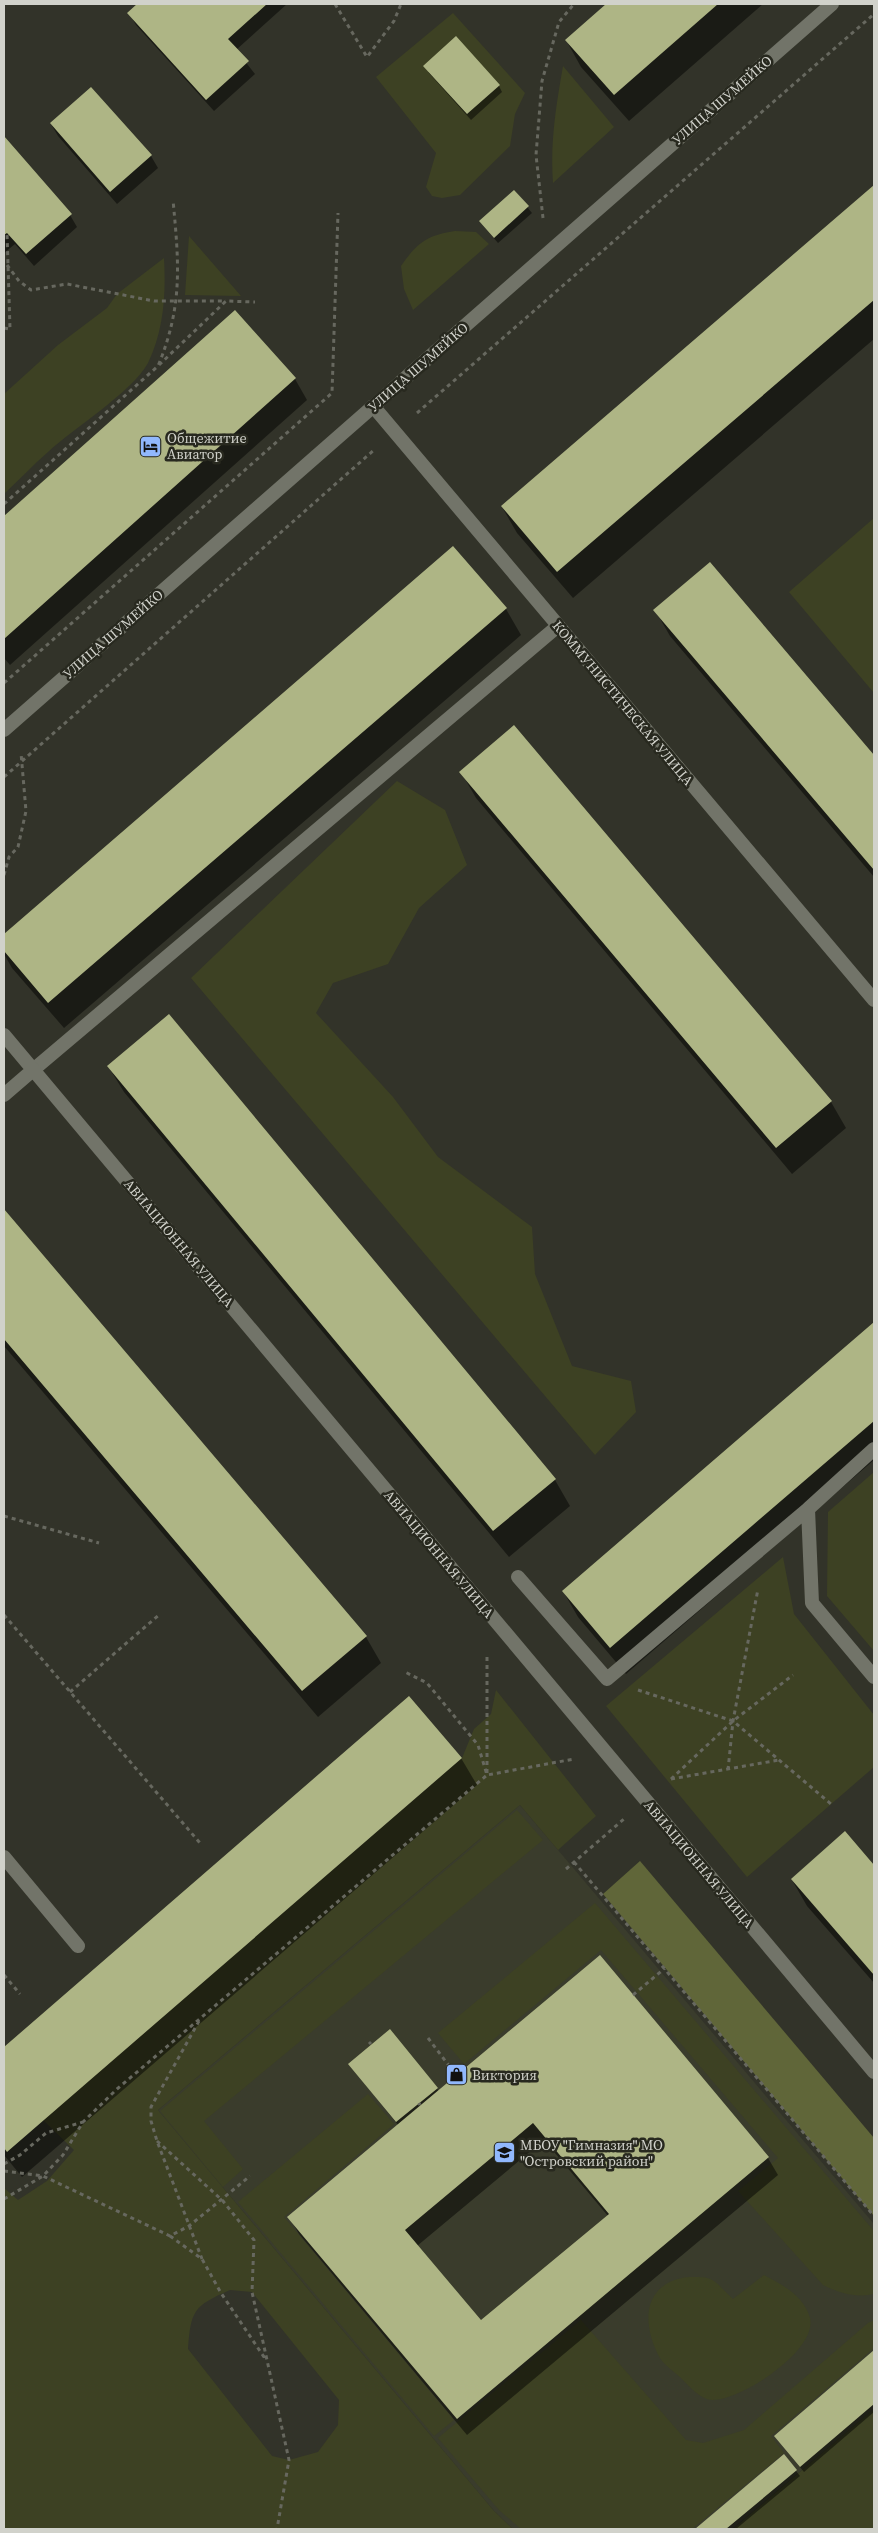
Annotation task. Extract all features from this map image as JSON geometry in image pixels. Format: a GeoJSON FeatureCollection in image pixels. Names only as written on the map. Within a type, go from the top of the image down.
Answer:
{"type":"FeatureCollection","features":[{"type":"Feature","properties":{"kind":"street","name":"УЛИЦА ШУМЕЙКО"},"geometry":{"type":"LineString","coordinates":[[4,730],[832,4]]}},
{"type":"Feature","properties":{"kind":"street","name":"КОММУНИСТИЧЕСКАЯ УЛИЦА"},"geometry":{"type":"LineString","coordinates":[[373,406],[874,1000]]}},
{"type":"Feature","properties":{"kind":"street"},"geometry":{"type":"LineString","coordinates":[[4,1095],[558,626]]}},
{"type":"Feature","properties":{"kind":"street","name":"АВИАЦИОННАЯ УЛИЦА"},"geometry":{"type":"LineString","coordinates":[[4,1035],[874,2072]]}},
{"type":"Feature","properties":{"kind":"street"},"geometry":{"type":"LineString","coordinates":[[518,1577],[607,1679],[808,1508],[874,1449]]}},
{"type":"Feature","properties":{"kind":"street"},"geometry":{"type":"LineString","coordinates":[[808,1508],[812,1603],[874,1677]]}},
{"type":"Feature","properties":{"kind":"street"},"geometry":{"type":"LineString","coordinates":[[4,1856],[78,1946]]}},
{"type":"Feature","properties":{"kind":"path"},"geometry":{"type":"LineString","coordinates":[[334,4],[368,57],[394,21],[401,4]]}},
{"type":"Feature","properties":{"kind":"path"},"geometry":{"type":"LineString","coordinates":[[550,250],[540,200],[536,155],[542,81],[559,22],[574,4]]}},
{"type":"Feature","properties":{"kind":"path"},"geometry":{"type":"LineString","coordinates":[[4,777],[394,432],[874,14]]}},
{"type":"Feature","properties":{"kind":"path"},"geometry":{"type":"LineString","coordinates":[[158,366],[169,338],[177,301],[178,249],[173,200]]}},
{"type":"Feature","properties":{"kind":"path"},"geometry":{"type":"LineString","coordinates":[[4,683],[332,394],[338,213]]}},
{"type":"Feature","properties":{"kind":"path"},"geometry":{"type":"LineString","coordinates":[[4,328],[10,329],[7,232]]}},
{"type":"Feature","properties":{"kind":"path"},"geometry":{"type":"LineString","coordinates":[[7,265],[19,281],[31,290],[67,284],[154,301],[255,302]]}},
{"type":"Feature","properties":{"kind":"path"},"geometry":{"type":"LineString","coordinates":[[4,504],[158,366],[226,301]]}},
{"type":"Feature","properties":{"kind":"path"},"geometry":{"type":"LineString","coordinates":[[4,875],[9,857],[18,847],[26,811],[20,763],[20,716]]}},
{"type":"Feature","properties":{"kind":"path"},"geometry":{"type":"LineString","coordinates":[[4,1516],[99,1543]]}},
{"type":"Feature","properties":{"kind":"path"},"geometry":{"type":"LineString","coordinates":[[728,1770],[733,1721],[758,1588]]}},
{"type":"Feature","properties":{"kind":"path"},"geometry":{"type":"LineString","coordinates":[[70,1692],[160,1614]]}},
{"type":"Feature","properties":{"kind":"path"},"geometry":{"type":"LineString","coordinates":[[4,1615],[200,1843]]}},
{"type":"Feature","properties":{"kind":"path"},"geometry":{"type":"LineString","coordinates":[[487,1650],[487,1775]]}},
{"type":"Feature","properties":{"kind":"path"},"geometry":{"type":"LineString","coordinates":[[405,1672],[427,1683],[478,1745],[487,1775]]}},
{"type":"Feature","properties":{"kind":"path"},"geometry":{"type":"LineString","coordinates":[[779,1760],[671,1779],[733,1721],[793,1675]]}},
{"type":"Feature","properties":{"kind":"path"},"geometry":{"type":"LineString","coordinates":[[607,1679],[733,1721],[831,1804]]}},
{"type":"Feature","properties":{"kind":"path"},"geometry":{"type":"LineString","coordinates":[[4,2199],[43,2176],[64,2155],[83,2122],[117,2089],[487,1775],[584,1757]]}},
{"type":"Feature","properties":{"kind":"path"},"geometry":{"type":"LineString","coordinates":[[566,1869],[631,1813]]}},
{"type":"Feature","properties":{"kind":"path"},"geometry":{"type":"LineString","coordinates":[[574,1862],[874,2216]]}},
{"type":"Feature","properties":{"kind":"path"},"geometry":{"type":"LineString","coordinates":[[633,1995],[665,1968]]}},
{"type":"Feature","properties":{"kind":"path"},"geometry":{"type":"LineString","coordinates":[[4,1975],[20,1994]]}},
{"type":"Feature","properties":{"kind":"path"},"geometry":{"type":"LineString","coordinates":[[200,2018],[151,2107],[151,2121],[156,2141],[202,2259],[221,2293],[267,2361]]}},
{"type":"Feature","properties":{"kind":"path"},"geometry":{"type":"LineString","coordinates":[[428,2038],[456,2075]]}},
{"type":"Feature","properties":{"kind":"path"},"geometry":{"type":"LineString","coordinates":[[4,2164],[20,2155],[46,2133],[83,2122]]}},
{"type":"Feature","properties":{"kind":"path"},"geometry":{"type":"LineString","coordinates":[[156,2141],[223,2200],[254,2240],[252,2292],[289,2460],[277,2529]]}},
{"type":"Feature","properties":{"kind":"path"},"geometry":{"type":"LineString","coordinates":[[4,2171],[43,2176],[170,2236],[202,2259]]}},
{"type":"Feature","properties":{"kind":"path"},"geometry":{"type":"LineString","coordinates":[[170,2236],[190,2226],[250,2176]]}},
{"type":"Feature","properties":{"kind":"shaded area","name":"МБОУ \"Гимназия\" МО \"Островский район\""},"geometry":{"type":"Polygon","coordinates":[[[520,1805],[874,2224],[874,2409],[732,2529],[513,2529],[494,2511],[158,2110],[520,1805]]]}},
{"type":"Feature","properties":{"kind":"green space"},"geometry":{"type":"Polygon","coordinates":[[[453,13],[525,93],[515,114],[510,146],[460,195],[442,198],[432,196],[426,187],[436,153],[376,77],[453,13]],[[424,66],[467,114],[500,85],[424,66]]]}},
{"type":"Feature","properties":{"kind":"green space"},"geometry":{"type":"Polygon","coordinates":[[[563,66],[614,127],[553,183],[553,139],[563,66]]]}},
{"type":"Feature","properties":{"kind":"green space"},"geometry":{"type":"Polygon","coordinates":[[[455,231],[476,232],[489,244],[413,310],[404,289],[401,266],[412,251],[424,241],[437,235],[455,231]]]}},
{"type":"Feature","properties":{"kind":"green space"},"geometry":{"type":"Polygon","coordinates":[[[189,236],[241,296],[185,295],[189,236]]]}},
{"type":"Feature","properties":{"kind":"green space"},"geometry":{"type":"Polygon","coordinates":[[[164,258],[163,312],[158,338],[148,363],[140,374],[116,398],[59,442],[4,494],[4,394],[58,345],[107,308],[117,294],[164,258]]]}},
{"type":"Feature","properties":{"kind":"green space"},"geometry":{"type":"Polygon","coordinates":[[[874,518],[874,693],[789,592],[874,518]]]}},
{"type":"Feature","properties":{"kind":"green space"},"geometry":{"type":"Polygon","coordinates":[[[397,781],[445,810],[467,865],[419,908],[388,964],[333,983],[316,1013],[393,1097],[438,1157],[532,1227],[535,1274],[572,1366],[631,1381],[636,1412],[595,1455],[191,978],[397,781]]]}},
{"type":"Feature","properties":{"kind":"green space"},"geometry":{"type":"Polygon","coordinates":[[[874,1472],[874,1651],[827,1596],[828,1512],[874,1472]]]}},
{"type":"Feature","properties":{"kind":"green space"},"geometry":{"type":"Polygon","coordinates":[[[783,1557],[794,1614],[874,1715],[874,1767],[747,1877],[606,1706],[783,1557]]]}},
{"type":"Feature","properties":{"kind":"green space"},"geometry":{"type":"Polygon","coordinates":[[[496,1690],[596,1816],[558,1850],[520,1805],[158,2110],[494,2511],[513,2529],[4,2529],[4,2188],[18,2200],[47,2181],[74,2150],[43,2120],[462,1758],[474,1729],[491,1714],[496,1690]],[[230,2290],[201,2306],[193,2318],[188,2349],[272,2456],[289,2460],[318,2452],[338,2425],[339,2400],[252,2292],[230,2290]]]}},
{"type":"Feature","properties":{"kind":"green space"},"geometry":{"type":"Polygon","coordinates":[[[517,1810],[543,1840],[204,2121],[243,2169],[223,2187],[160,2111],[517,1810]]]}},
{"type":"Feature","properties":{"kind":"green space"},"geometry":{"type":"Polygon","coordinates":[[[640,1861],[874,2138],[874,2216],[603,1894],[640,1861]]]}},
{"type":"Feature","properties":{"kind":"green space"},"geometry":{"type":"Polygon","coordinates":[[[595,1903],[874,2231],[874,2294],[848,2294],[823,2285],[738,2191],[778,2158],[601,1950],[464,2064],[438,2033],[595,1903]]]}},
{"type":"Feature","properties":{"kind":"green space"},"geometry":{"type":"Polygon","coordinates":[[[368,2094],[394,2124],[284,2217],[454,2420],[434,2436],[238,2202],[368,2094]]]}},
{"type":"Feature","properties":{"kind":"green space"},"geometry":{"type":"Polygon","coordinates":[[[764,2275],[792,2292],[807,2310],[810,2318],[809,2331],[802,2344],[775,2371],[741,2392],[725,2398],[712,2400],[699,2395],[665,2364],[654,2345],[648,2319],[654,2296],[662,2287],[673,2281],[698,2277],[711,2279],[733,2299],[764,2275]]]}},
{"type":"Feature","properties":{"kind":"green space"},"geometry":{"type":"Polygon","coordinates":[[[581,2320],[686,2440],[703,2443],[744,2430],[868,2323],[874,2320],[874,2348],[771,2436],[784,2453],[692,2529],[521,2529],[499,2510],[438,2438],[581,2320]]]}},
{"type":"Feature","properties":{"kind":"green space"},"geometry":{"type":"Polygon","coordinates":[[[874,2409],[874,2529],[733,2529],[874,2409]]]}},
{"type":"Feature","properties":{"kind":"building"},"geometry":{"type":"Polygon","coordinates":[[[137,4],[267,4],[228,39],[249,61],[206,100],[127,13],[137,4]]]}},
{"type":"Feature","properties":{"kind":"building"},"geometry":{"type":"Polygon","coordinates":[[[606,4],[718,4],[614,95],[565,40],[606,4]]]}},
{"type":"Feature","properties":{"kind":"building"},"geometry":{"type":"Polygon","coordinates":[[[456,36],[500,85],[467,114],[423,66],[456,36]]]}},
{"type":"Feature","properties":{"kind":"building"},"geometry":{"type":"Polygon","coordinates":[[[91,87],[152,155],[110,192],[50,123],[91,87]]]}},
{"type":"Feature","properties":{"kind":"building"},"geometry":{"type":"Polygon","coordinates":[[[4,136],[72,214],[26,254],[7,233],[4,235],[4,136]]]}},
{"type":"Feature","properties":{"kind":"building"},"geometry":{"type":"Polygon","coordinates":[[[874,185],[874,300],[557,572],[501,506],[874,185]]]}},
{"type":"Feature","properties":{"kind":"building"},"geometry":{"type":"Polygon","coordinates":[[[514,190],[529,206],[494,238],[479,221],[514,190]]]}},
{"type":"Feature","properties":{"kind":"building","name":"Общежитие Авиатор"},"geometry":{"type":"Polygon","coordinates":[[[235,310],[296,378],[4,639],[4,516],[235,310]]]}},
{"type":"Feature","properties":{"kind":"building"},"geometry":{"type":"Polygon","coordinates":[[[453,546],[507,608],[48,1003],[4,951],[4,934],[453,546]]]}},
{"type":"Feature","properties":{"kind":"building"},"geometry":{"type":"Polygon","coordinates":[[[710,562],[874,755],[874,870],[653,610],[710,562]]]}},
{"type":"Feature","properties":{"kind":"building"},"geometry":{"type":"Polygon","coordinates":[[[514,725],[832,1101],[776,1148],[459,772],[514,725]]]}},
{"type":"Feature","properties":{"kind":"building"},"geometry":{"type":"Polygon","coordinates":[[[169,1014],[556,1479],[493,1531],[107,1066],[169,1014]]]}},
{"type":"Feature","properties":{"kind":"building"},"geometry":{"type":"Polygon","coordinates":[[[4,1209],[367,1636],[302,1691],[4,1339],[4,1209]]]}},
{"type":"Feature","properties":{"kind":"building"},"geometry":{"type":"Polygon","coordinates":[[[874,1322],[874,1421],[610,1648],[562,1591],[874,1322]]]}},
{"type":"Feature","properties":{"kind":"building"},"geometry":{"type":"Polygon","coordinates":[[[409,1696],[462,1758],[7,2152],[4,2148],[4,2047],[409,1696]]]}},
{"type":"Feature","properties":{"kind":"building"},"geometry":{"type":"Polygon","coordinates":[[[845,1831],[874,1865],[874,1975],[791,1879],[845,1831]]]}},
{"type":"Feature","properties":{"kind":"building"},"geometry":{"type":"Polygon","coordinates":[[[600,1955],[769,2157],[457,2419],[287,2217],[600,1955]],[[533,2123],[405,2230],[481,2320],[609,2214],[533,2123]]]}},
{"type":"Feature","properties":{"kind":"building"},"geometry":{"type":"Polygon","coordinates":[[[390,2029],[438,2088],[396,2122],[348,2064],[390,2029]]]}},
{"type":"Feature","properties":{"kind":"building"},"geometry":{"type":"Polygon","coordinates":[[[874,2350],[874,2404],[800,2467],[774,2436],[874,2350]]]}},
{"type":"Feature","properties":{"kind":"building"},"geometry":{"type":"Polygon","coordinates":[[[784,2454],[797,2470],[726,2529],[695,2529],[784,2454]]]}},
{"type":"Feature","properties":{"kind":"place","name":"Общежитие Авиатор"},"geometry":{"type":"Point","coordinates":[151,446]}},
{"type":"Feature","properties":{"kind":"place","name":"Виктория"},"geometry":{"type":"Point","coordinates":[456,2075]}},
{"type":"Feature","properties":{"kind":"place","name":"МБОУ \"Гимназия\" МО \"Островский район\""},"geometry":{"type":"Point","coordinates":[504,2153]}}]}
